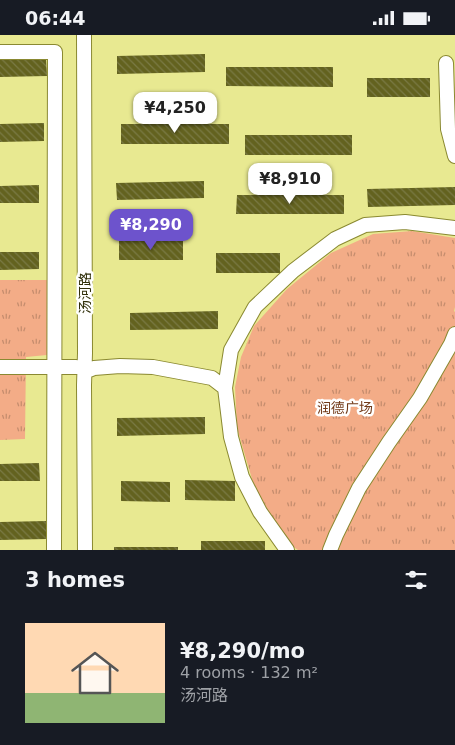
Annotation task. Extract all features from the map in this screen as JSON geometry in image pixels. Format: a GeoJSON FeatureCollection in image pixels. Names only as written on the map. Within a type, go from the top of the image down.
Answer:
{"type":"FeatureCollection","features":[{"type":"Feature","properties":{"kind":"street","name":"汤河路"},"geometry":{"type":"LineString","coordinates":[[76,35],[80,370],[85,550]]}},
{"type":"Feature","properties":{"kind":"street","name":"汤河路"},"geometry":{"type":"LineString","coordinates":[[76,550],[80,370],[86,353],[84,35]]}},
{"type":"Feature","properties":{"kind":"street"},"geometry":{"type":"LineString","coordinates":[[0,52],[55,52],[54,550]]}},
{"type":"Feature","properties":{"kind":"street"},"geometry":{"type":"LineString","coordinates":[[446,63],[448,129],[455,156]]}},
{"type":"Feature","properties":{"kind":"street"},"geometry":{"type":"LineString","coordinates":[[286,550],[260,512],[242,477],[231,437],[225,387],[231,350],[255,307],[292,271],[335,239],[364,225],[405,222],[455,228]]}},
{"type":"Feature","properties":{"kind":"street"},"geometry":{"type":"LineString","coordinates":[[330,550],[359,488],[389,441],[420,398],[455,334]]}},
{"type":"Feature","properties":{"kind":"street"},"geometry":{"type":"LineString","coordinates":[[0,367],[55,367],[80,370],[120,366],[153,367],[212,378],[225,387]]}},
{"type":"Feature","properties":{"kind":"green space","name":"润德广场"},"geometry":{"type":"Polygon","coordinates":[[[412,231],[455,238],[455,550],[298,550],[292,546],[257,496],[237,428],[235,387],[241,357],[254,326],[287,289],[331,253],[373,234],[412,231]]]}},
{"type":"Feature","properties":{"kind":"green space"},"geometry":{"type":"Polygon","coordinates":[[[0,280],[47,280],[47,355],[26,357],[25,439],[0,440],[0,280]]]}},
{"type":"Feature","properties":{"kind":"building"},"geometry":{"type":"Polygon","coordinates":[[[205,54],[205,72],[117,74],[117,56],[205,54]]]}},
{"type":"Feature","properties":{"kind":"building"},"geometry":{"type":"Polygon","coordinates":[[[46,58],[47,76],[0,77],[0,59],[46,58]]]}},
{"type":"Feature","properties":{"kind":"building"},"geometry":{"type":"Polygon","coordinates":[[[226,67],[333,67],[333,87],[226,86],[226,67]]]}},
{"type":"Feature","properties":{"kind":"building"},"geometry":{"type":"Polygon","coordinates":[[[367,78],[430,78],[430,97],[367,97],[367,78]]]}},
{"type":"Feature","properties":{"kind":"building"},"geometry":{"type":"Polygon","coordinates":[[[44,123],[44,141],[0,142],[0,124],[44,123]]]}},
{"type":"Feature","properties":{"kind":"building"},"geometry":{"type":"Polygon","coordinates":[[[121,124],[229,124],[229,144],[121,144],[121,124]]]}},
{"type":"Feature","properties":{"kind":"building"},"geometry":{"type":"Polygon","coordinates":[[[245,135],[352,135],[352,155],[245,155],[245,135]]]}},
{"type":"Feature","properties":{"kind":"building"},"geometry":{"type":"Polygon","coordinates":[[[204,181],[204,198],[117,200],[116,183],[204,181]]]}},
{"type":"Feature","properties":{"kind":"building"},"geometry":{"type":"Polygon","coordinates":[[[39,185],[39,203],[0,203],[0,186],[39,185]]]}},
{"type":"Feature","properties":{"kind":"building"},"geometry":{"type":"Polygon","coordinates":[[[455,187],[455,205],[368,207],[367,189],[455,187]]]}},
{"type":"Feature","properties":{"kind":"building"},"geometry":{"type":"Polygon","coordinates":[[[237,195],[344,195],[344,214],[236,214],[237,195]]]}},
{"type":"Feature","properties":{"kind":"building"},"geometry":{"type":"Polygon","coordinates":[[[119,241],[183,241],[183,260],[119,260],[119,241]]]}},
{"type":"Feature","properties":{"kind":"building"},"geometry":{"type":"Polygon","coordinates":[[[0,252],[39,252],[39,269],[0,270],[0,252]]]}},
{"type":"Feature","properties":{"kind":"building"},"geometry":{"type":"Polygon","coordinates":[[[216,253],[280,253],[280,273],[216,273],[216,253]]]}},
{"type":"Feature","properties":{"kind":"building"},"geometry":{"type":"Polygon","coordinates":[[[218,311],[218,329],[130,330],[130,313],[218,311]]]}},
{"type":"Feature","properties":{"kind":"building"},"geometry":{"type":"Polygon","coordinates":[[[205,417],[205,434],[117,436],[117,418],[205,417]]]}},
{"type":"Feature","properties":{"kind":"building"},"geometry":{"type":"Polygon","coordinates":[[[39,463],[40,481],[0,481],[0,464],[39,463]]]}},
{"type":"Feature","properties":{"kind":"building"},"geometry":{"type":"Polygon","coordinates":[[[185,480],[235,481],[235,501],[185,500],[185,480]]]}},
{"type":"Feature","properties":{"kind":"building"},"geometry":{"type":"Polygon","coordinates":[[[121,481],[170,482],[170,502],[121,501],[121,481]]]}},
{"type":"Feature","properties":{"kind":"building"},"geometry":{"type":"Polygon","coordinates":[[[46,521],[46,539],[0,540],[0,522],[46,521]]]}},
{"type":"Feature","properties":{"kind":"building"},"geometry":{"type":"Polygon","coordinates":[[[201,541],[265,541],[265,550],[201,550],[201,541]]]}},
{"type":"Feature","properties":{"kind":"building"},"geometry":{"type":"Polygon","coordinates":[[[114,547],[178,547],[178,550],[114,550],[114,547]]]}}]}
